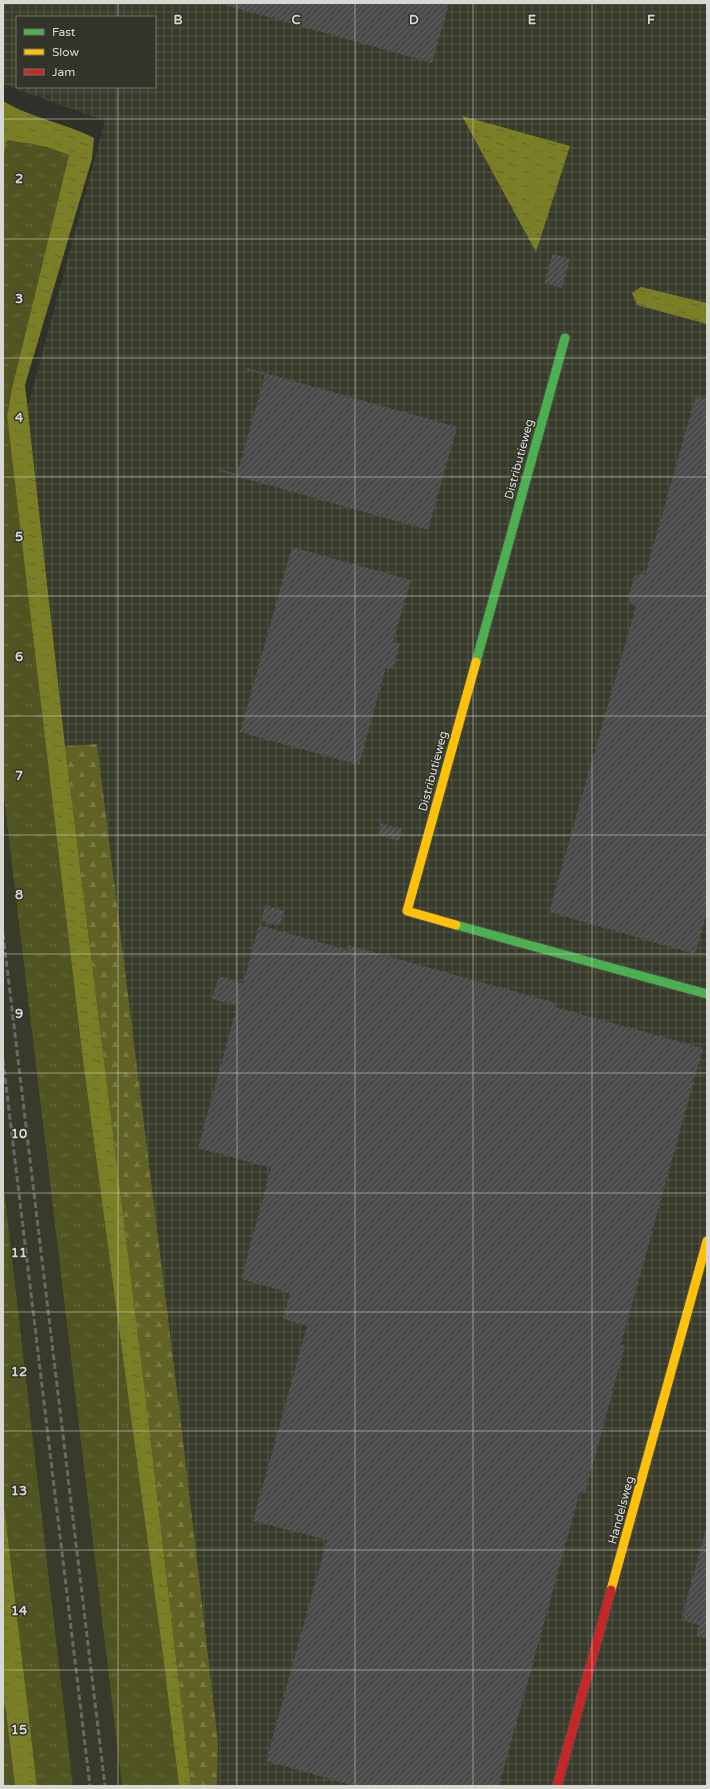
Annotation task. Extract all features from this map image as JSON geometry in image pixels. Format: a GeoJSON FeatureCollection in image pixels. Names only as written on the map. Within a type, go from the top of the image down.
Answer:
{"type":"FeatureCollection","features":[{"type":"Feature","properties":{"kind":"street","name":"Distributieweg"},"geometry":{"type":"LineString","coordinates":[[565,338],[407,911],[707,994]]}},
{"type":"Feature","properties":{"kind":"street","name":"Handelsweg"},"geometry":{"type":"LineString","coordinates":[[557,1786],[707,1241]]}},
{"type":"Feature","properties":{"kind":"shaded area"},"geometry":{"type":"Polygon","coordinates":[[[3,3],[707,3],[707,1786],[196,1786],[17,447],[105,121],[3,84],[3,3]]]}},
{"type":"Feature","properties":{"kind":"shaded area"},"geometry":{"type":"Polygon","coordinates":[[[3,789],[122,1786],[73,1786],[3,1180],[3,789]]]}},
{"type":"Feature","properties":{"kind":"green space"},"geometry":{"type":"Polygon","coordinates":[[[7,140],[47,147],[69,155],[12,388],[7,416],[83,1061],[162,1648],[179,1786],[122,1786],[3,789],[3,159],[7,140]]]}},
{"type":"Feature","properties":{"kind":"green space"},"geometry":{"type":"Polygon","coordinates":[[[97,744],[181,1423],[218,1742],[217,1786],[191,1786],[145,1392],[65,746],[97,744]]]}},
{"type":"Feature","properties":{"kind":"green space"},"geometry":{"type":"Polygon","coordinates":[[[3,1180],[73,1786],[37,1786],[3,1497],[3,1180]]]}},
{"type":"Feature","properties":{"kind":"green space"},"geometry":{"type":"Polygon","coordinates":[[[3,1705],[5,1705],[15,1786],[3,1786],[3,1705]]]}},
{"type":"Feature","properties":{"kind":"water"},"geometry":{"type":"Polygon","coordinates":[[[3,101],[25,112],[71,128],[94,138],[92,159],[25,385],[65,746],[145,1392],[191,1786],[179,1786],[162,1648],[83,1061],[7,416],[12,388],[69,155],[47,147],[7,140],[3,159],[3,101]]]}},
{"type":"Feature","properties":{"kind":"water"},"geometry":{"type":"Polygon","coordinates":[[[462,116],[570,146],[536,252],[462,116]]]}},
{"type":"Feature","properties":{"kind":"water"},"geometry":{"type":"Polygon","coordinates":[[[641,287],[707,303],[707,324],[637,305],[632,293],[641,287]]]}},
{"type":"Feature","properties":{"kind":"water"},"geometry":{"type":"Polygon","coordinates":[[[3,1497],[37,1786],[15,1786],[5,1705],[3,1705],[3,1497]]]}},
{"type":"Feature","properties":{"kind":"building"},"geometry":{"type":"Polygon","coordinates":[[[218,3],[449,3],[432,63],[218,3]]]}},
{"type":"Feature","properties":{"kind":"building"},"geometry":{"type":"Polygon","coordinates":[[[553,254],[570,259],[562,288],[544,283],[553,254]]]}},
{"type":"Feature","properties":{"kind":"building"},"geometry":{"type":"Polygon","coordinates":[[[247,368],[457,427],[428,530],[218,471],[218,469],[237,474],[265,375],[246,370],[247,368]]]}},
{"type":"Feature","properties":{"kind":"building"},"geometry":{"type":"Polygon","coordinates":[[[696,395],[707,399],[707,912],[695,954],[549,912],[636,606],[632,605],[628,600],[634,577],[641,573],[645,575],[696,395]]]}},
{"type":"Feature","properties":{"kind":"building"},"geometry":{"type":"Polygon","coordinates":[[[292,547],[411,580],[393,642],[400,644],[393,669],[386,667],[359,765],[240,732],[292,547]]]}},
{"type":"Feature","properties":{"kind":"building"},"geometry":{"type":"Polygon","coordinates":[[[381,823],[402,829],[399,841],[378,835],[381,823]]]}},
{"type":"Feature","properties":{"kind":"building"},"geometry":{"type":"Polygon","coordinates":[[[265,905],[284,911],[280,926],[261,921],[265,905]]]}},
{"type":"Feature","properties":{"kind":"building"},"geometry":{"type":"Polygon","coordinates":[[[259,925],[347,950],[348,945],[556,1003],[555,1007],[703,1048],[621,1344],[625,1346],[585,1493],[580,1492],[499,1786],[355,1786],[266,1761],[327,1540],[253,1521],[307,1326],[283,1319],[290,1293],[241,1279],[271,1168],[198,1148],[237,1006],[212,999],[219,976],[243,983],[259,925]]]}},
{"type":"Feature","properties":{"kind":"building"},"geometry":{"type":"Polygon","coordinates":[[[707,1525],[707,1639],[696,1636],[699,1625],[681,1620],[707,1525]]]}},
{"type":"Feature","properties":{"kind":"railway"},"geometry":{"type":"LineString","coordinates":[[3,934],[105,1786]]}},
{"type":"Feature","properties":{"kind":"railway"},"geometry":{"type":"LineString","coordinates":[[3,1060],[90,1786]]}},
{"type":"Feature","properties":{"kind":"traffic: fast"},"geometry":{"type":"LineString","coordinates":[[476,662],[565,338]]}},
{"type":"Feature","properties":{"kind":"traffic: fast"},"geometry":{"type":"LineString","coordinates":[[456,925],[707,994]]}},
{"type":"Feature","properties":{"kind":"traffic: slow"},"geometry":{"type":"LineString","coordinates":[[456,925],[407,911],[476,662]]}},
{"type":"Feature","properties":{"kind":"traffic: slow"},"geometry":{"type":"LineString","coordinates":[[611,1590],[707,1241]]}},
{"type":"Feature","properties":{"kind":"traffic: jam"},"geometry":{"type":"LineString","coordinates":[[557,1786],[611,1590]]}}]}
